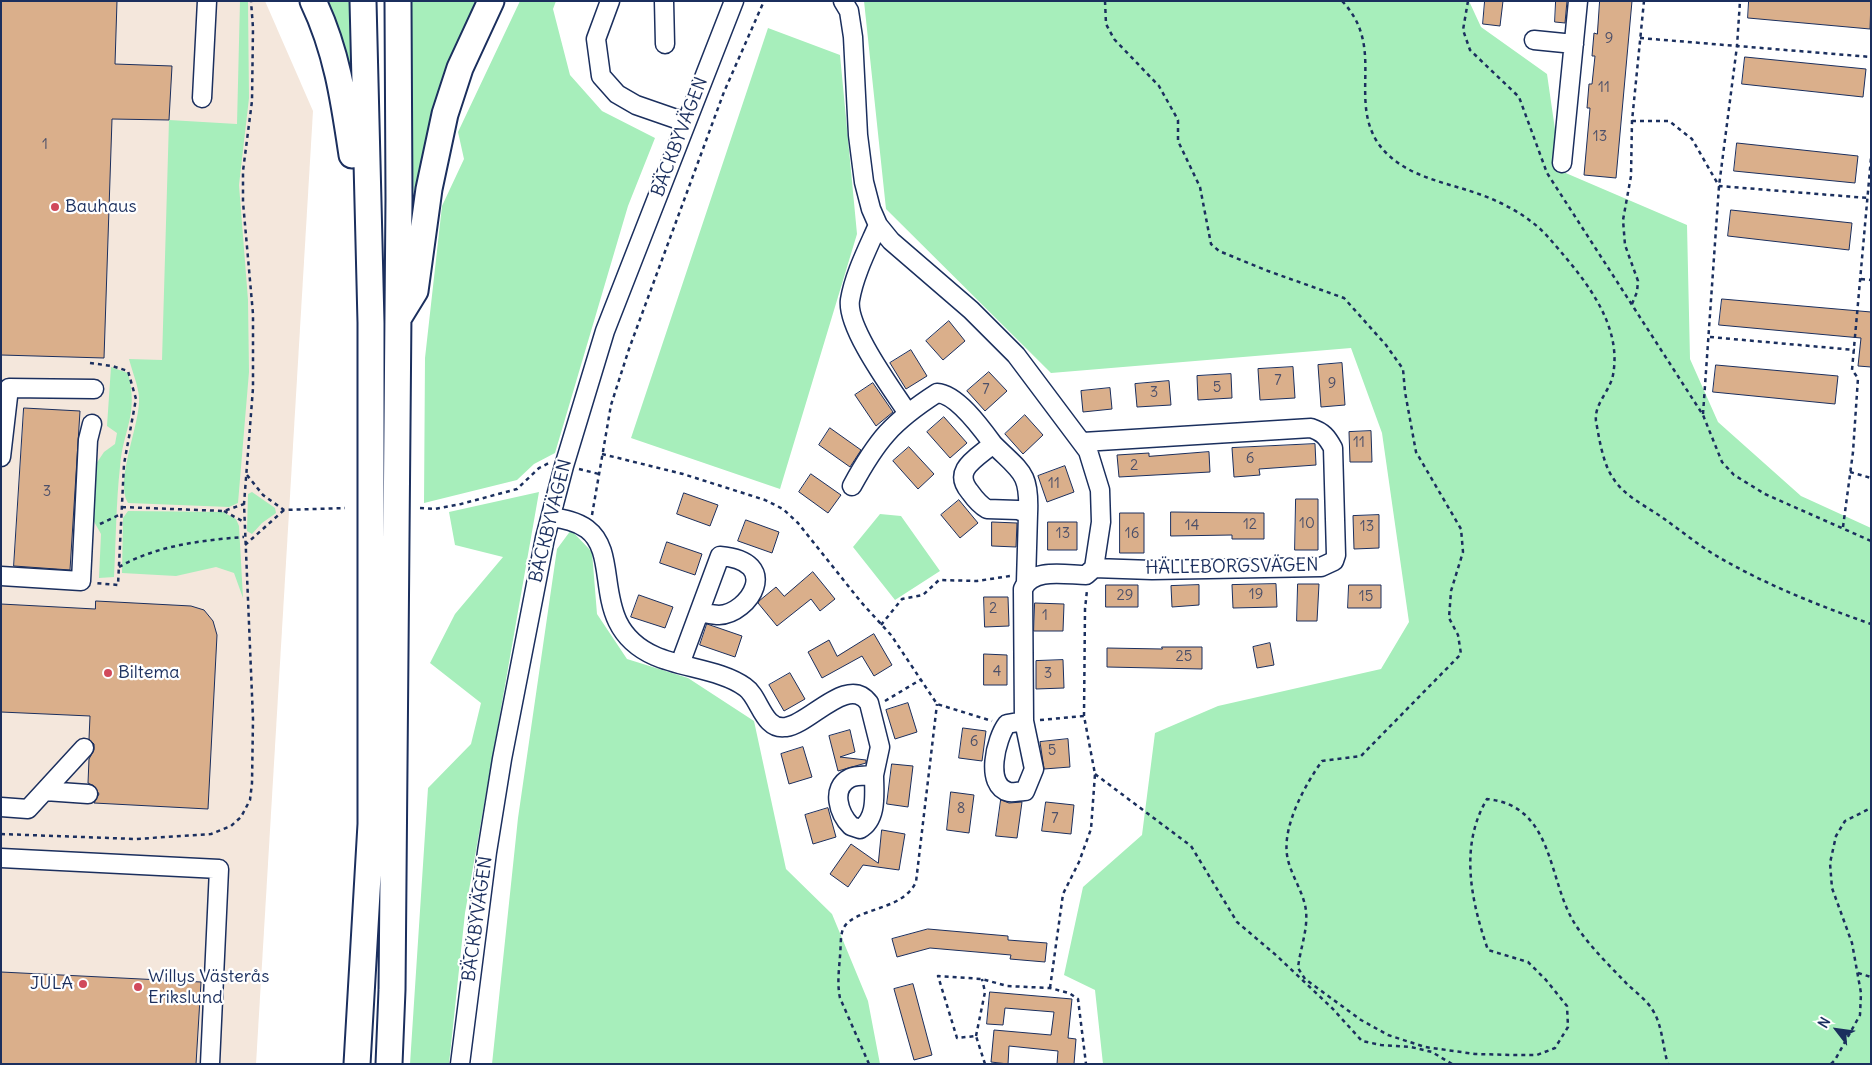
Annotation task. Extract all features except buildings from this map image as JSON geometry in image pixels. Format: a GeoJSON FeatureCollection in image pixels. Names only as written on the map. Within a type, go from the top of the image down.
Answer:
{"type":"FeatureCollection","features":[{"type":"Feature","properties":{"kind":"highway"},"geometry":{"type":"LineString","coordinates":[[313,1],[328,32],[336,60],[342,86],[353,162],[367,212]]}},
{"type":"Feature","properties":{"kind":"highway"},"geometry":{"type":"LineString","coordinates":[[357,1064],[371,824],[371,323],[363,1]]}},
{"type":"Feature","properties":{"kind":"highway"},"geometry":{"type":"LineString","coordinates":[[389,1064],[392,971],[398,320],[398,1]]}},
{"type":"Feature","properties":{"kind":"highway"},"geometry":{"type":"LineString","coordinates":[[398,320],[415,291],[429,189],[445,114],[460,68],[492,1]]}},
{"type":"Feature","properties":{"kind":"street"},"geometry":{"type":"LineString","coordinates":[[202,98],[207,1]]}},
{"type":"Feature","properties":{"kind":"street"},"geometry":{"type":"LineString","coordinates":[[610,1],[596,39],[601,76],[617,94],[636,105],[685,122]]}},
{"type":"Feature","properties":{"kind":"street"},"geometry":{"type":"LineString","coordinates":[[664,1],[665,44]]}},
{"type":"Feature","properties":{"kind":"street","name":"BÄCKBYVÄGEN"},"geometry":{"type":"LineString","coordinates":[[460,1064],[487,852],[502,759],[535,584],[564,466],[605,331],[685,122],[734,1]]}},
{"type":"Feature","properties":{"kind":"street"},"geometry":{"type":"LineString","coordinates":[[844,1],[849,12],[853,38],[854,74],[864,182],[871,209],[878,225],[891,241],[971,310],[1016,355],[1088,451],[1100,490],[1101,522],[1090,571],[1038,575],[1026,582]]}},
{"type":"Feature","properties":{"kind":"street"},"geometry":{"type":"LineString","coordinates":[[1562,163],[1578,1]]}},
{"type":"Feature","properties":{"kind":"street"},"geometry":{"type":"LineString","coordinates":[[1534,40],[1574,44]]}},
{"type":"Feature","properties":{"kind":"street"},"geometry":{"type":"LineString","coordinates":[[878,225],[855,285],[850,301],[850,310],[865,346],[907,412]]}},
{"type":"Feature","properties":{"kind":"street"},"geometry":{"type":"LineString","coordinates":[[1,458],[5,388],[94,389]]}},
{"type":"Feature","properties":{"kind":"street"},"geometry":{"type":"LineString","coordinates":[[852,486],[878,443],[907,412],[937,393],[942,393],[954,399],[1026,479],[1029,492],[1026,582],[1023,589],[1015,722]]}},
{"type":"Feature","properties":{"kind":"street"},"geometry":{"type":"LineString","coordinates":[[1,576],[81,581],[88,440],[92,424]]}},
{"type":"Feature","properties":{"kind":"street","name":"HÄLLEBORGSVÄGEN"},"geometry":{"type":"LineString","coordinates":[[1082,442],[1311,428],[1320,431],[1327,437],[1333,448],[1336,555],[1330,565],[1321,567],[1090,571]]}},
{"type":"Feature","properties":{"kind":"street"},"geometry":{"type":"LineString","coordinates":[[993,444],[967,466],[962,473],[963,481],[972,495],[987,509],[1018,510],[1028,514]]}},
{"type":"Feature","properties":{"kind":"street"},"geometry":{"type":"LineString","coordinates":[[551,517],[570,520],[587,529],[600,546],[611,606],[622,628],[631,640],[648,653],[738,682],[747,688],[768,721],[774,726],[785,728],[832,701],[850,694],[865,698],[880,746],[874,775]]}},
{"type":"Feature","properties":{"kind":"street"},"geometry":{"type":"LineString","coordinates":[[680,664],[700,612]]}},
{"type":"Feature","properties":{"kind":"street"},"geometry":{"type":"LineString","coordinates":[[1,807],[28,809],[84,748]]}},
{"type":"Feature","properties":{"kind":"street"},"geometry":{"type":"LineString","coordinates":[[45,791],[88,794]]}},
{"type":"Feature","properties":{"kind":"street"},"geometry":{"type":"LineString","coordinates":[[1,858],[218,869],[210,1064]]}},
{"type":"Feature","properties":{"kind":"path"},"geometry":{"type":"LineString","coordinates":[[1,834],[136,839],[211,834],[231,826],[241,817],[250,800],[252,783],[251,643],[244,545],[244,504],[252,388],[253,314],[243,202],[243,171],[252,100],[253,28],[251,1]]}},
{"type":"Feature","properties":{"kind":"path"},"geometry":{"type":"LineString","coordinates":[[587,529],[591,525],[611,405],[629,349],[724,92],[764,1]]}},
{"type":"Feature","properties":{"kind":"path"},"geometry":{"type":"LineString","coordinates":[[1106,1],[1106,24],[1114,39],[1159,86],[1178,120],[1178,141],[1200,187],[1211,244],[1219,251],[1344,298],[1386,344],[1403,369],[1404,392],[1416,452],[1460,529],[1464,552],[1451,591],[1449,618],[1458,635],[1461,654],[1361,756],[1322,761],[1308,781],[1297,806],[1288,838],[1288,859],[1306,910],[1305,934],[1298,968],[1305,979],[1361,1020],[1388,1035],[1425,1048],[1474,1054],[1538,1055],[1556,1048],[1568,1027],[1567,1006],[1546,980],[1528,962],[1488,950],[1472,899],[1470,850],[1476,817],[1487,799],[1500,800],[1518,809],[1532,823],[1545,843],[1552,858],[1567,910],[1576,926],[1616,973],[1651,1008],[1659,1024],[1668,1064]]}},
{"type":"Feature","properties":{"kind":"path"},"geometry":{"type":"LineString","coordinates":[[1342,1],[1353,12],[1363,36],[1366,55],[1367,119],[1377,141],[1393,158],[1410,171],[1437,182],[1468,190],[1524,216],[1547,236],[1594,296],[1612,333],[1614,371],[1611,387],[1597,406],[1596,418],[1612,477],[1624,491],[1715,555],[1778,588],[1822,607],[1871,624]]}},
{"type":"Feature","properties":{"kind":"path"},"geometry":{"type":"LineString","coordinates":[[1468,1],[1463,30],[1470,50],[1519,97],[1547,173],[1702,415],[1722,462],[1734,475],[1798,510],[1843,527],[1871,541]]}},
{"type":"Feature","properties":{"kind":"path"},"geometry":{"type":"LineString","coordinates":[[1632,304],[1637,292],[1638,281],[1625,245],[1623,220],[1631,176],[1632,120],[1644,1]]}},
{"type":"Feature","properties":{"kind":"path"},"geometry":{"type":"LineString","coordinates":[[1702,415],[1710,337],[1719,186],[1737,46],[1740,1]]}},
{"type":"Feature","properties":{"kind":"path"},"geometry":{"type":"LineString","coordinates":[[1640,38],[1871,57]]}},
{"type":"Feature","properties":{"kind":"path"},"geometry":{"type":"LineString","coordinates":[[1632,120],[1670,121],[1692,139],[1719,186]]}},
{"type":"Feature","properties":{"kind":"path"},"geometry":{"type":"LineString","coordinates":[[1843,527],[1858,378],[1852,370],[1871,158]]}},
{"type":"Feature","properties":{"kind":"path"},"geometry":{"type":"LineString","coordinates":[[1719,186],[1868,198]]}},
{"type":"Feature","properties":{"kind":"path"},"geometry":{"type":"LineString","coordinates":[[1861,279],[1871,280]]}},
{"type":"Feature","properties":{"kind":"path"},"geometry":{"type":"LineString","coordinates":[[1710,337],[1854,350]]}},
{"type":"Feature","properties":{"kind":"path"},"geometry":{"type":"LineString","coordinates":[[81,581],[118,585],[124,464],[135,410],[134,388],[128,371],[112,366],[90,363]]}},
{"type":"Feature","properties":{"kind":"path"},"geometry":{"type":"LineString","coordinates":[[602,454],[683,474],[765,500],[783,509],[798,523],[896,642],[938,704],[975,717],[1015,722],[1084,716]]}},
{"type":"Feature","properties":{"kind":"path"},"geometry":{"type":"LineString","coordinates":[[420,508],[435,509],[461,504],[517,489],[545,464],[551,462],[599,474]]}},
{"type":"Feature","properties":{"kind":"path"},"geometry":{"type":"LineString","coordinates":[[1850,472],[1871,478]]}},
{"type":"Feature","properties":{"kind":"path"},"geometry":{"type":"LineString","coordinates":[[246,474],[263,495],[284,510],[345,508]]}},
{"type":"Feature","properties":{"kind":"path"},"geometry":{"type":"LineString","coordinates":[[121,507],[224,511],[244,504]]}},
{"type":"Feature","properties":{"kind":"path"},"geometry":{"type":"LineString","coordinates":[[244,545],[284,510]]}},
{"type":"Feature","properties":{"kind":"path"},"geometry":{"type":"LineString","coordinates":[[224,511],[244,522]]}},
{"type":"Feature","properties":{"kind":"path"},"geometry":{"type":"LineString","coordinates":[[83,526],[97,527],[102,522],[121,514]]}},
{"type":"Feature","properties":{"kind":"path"},"geometry":{"type":"LineString","coordinates":[[118,567],[162,550],[194,542],[244,537]]}},
{"type":"Feature","properties":{"kind":"path"},"geometry":{"type":"LineString","coordinates":[[1050,988],[1063,894],[1080,862],[1091,829],[1094,774],[1084,716],[1085,609],[1090,571]]}},
{"type":"Feature","properties":{"kind":"path"},"geometry":{"type":"LineString","coordinates":[[881,625],[902,599],[923,596],[939,580],[978,581],[1019,575],[1026,582]]}},
{"type":"Feature","properties":{"kind":"path"},"geometry":{"type":"LineString","coordinates":[[870,710],[920,680]]}},
{"type":"Feature","properties":{"kind":"path"},"geometry":{"type":"LineString","coordinates":[[869,1064],[840,998],[838,986],[842,935],[849,922],[902,899],[910,892],[916,882],[938,704]]}},
{"type":"Feature","properties":{"kind":"path"},"geometry":{"type":"LineString","coordinates":[[1094,774],[1191,846],[1237,922],[1277,956],[1332,1008],[1362,1041],[1381,1045],[1411,1046],[1432,1052],[1452,1064]]}},
{"type":"Feature","properties":{"kind":"path"},"geometry":{"type":"LineString","coordinates":[[1831,1064],[1860,1015],[1862,993],[1852,943],[1832,888],[1830,863],[1836,836],[1845,820],[1871,808]]}},
{"type":"Feature","properties":{"kind":"path"},"geometry":{"type":"LineString","coordinates":[[1858,972],[1871,977]]}},
{"type":"Feature","properties":{"kind":"path"},"geometry":{"type":"LineString","coordinates":[[976,1036],[957,1038],[938,976],[982,979],[1007,986],[1050,988],[1069,993],[1078,999],[1086,1064]]}},
{"type":"Feature","properties":{"kind":"path"},"geometry":{"type":"LineString","coordinates":[[982,979],[985,992],[976,1036],[984,1064]]}},
{"type":"Feature","properties":{"kind":"shaded area"},"geometry":{"type":"Polygon","coordinates":[[[1,1],[265,1],[313,111],[256,1064],[1,1064],[1,1]]]}},
{"type":"Feature","properties":{"kind":"green space"},"geometry":{"type":"Polygon","coordinates":[[[240,1],[248,2],[249,98],[239,185],[248,300],[249,372],[238,503],[229,507],[128,503],[124,481],[139,408],[139,397],[129,359],[162,360],[169,120],[237,124],[240,1]]]}},
{"type":"Feature","properties":{"kind":"green space"},"geometry":{"type":"Polygon","coordinates":[[[323,1],[350,1],[351,69],[335,25],[323,1]]]}},
{"type":"Feature","properties":{"kind":"green space"},"geometry":{"type":"Polygon","coordinates":[[[409,1],[484,1],[414,211],[409,1]]]}},
{"type":"Feature","properties":{"kind":"green space"},"geometry":{"type":"Polygon","coordinates":[[[520,1],[556,1],[553,9],[570,75],[602,111],[655,138],[628,206],[555,453],[534,464],[517,480],[424,503],[425,358],[442,206],[464,159],[458,132],[520,1]]]}},
{"type":"Feature","properties":{"kind":"green space"},"geometry":{"type":"Polygon","coordinates":[[[864,1],[1469,1],[1481,27],[1547,74],[1561,171],[1687,225],[1690,359],[1718,422],[1801,496],[1871,528],[1871,1064],[1103,1064],[1095,990],[1064,975],[1083,887],[1142,835],[1155,733],[1218,706],[1381,669],[1409,622],[1382,433],[1351,348],[1051,373],[886,209],[864,1]]]}},
{"type":"Feature","properties":{"kind":"green space"},"geometry":{"type":"Polygon","coordinates":[[[768,28],[840,55],[857,234],[780,489],[631,438],[768,28]]]}},
{"type":"Feature","properties":{"kind":"green space"},"geometry":{"type":"Polygon","coordinates":[[[111,367],[128,373],[132,400],[120,467],[114,577],[99,578],[101,534],[92,518],[94,467],[104,452],[115,444],[117,433],[107,426],[111,367]]]}},
{"type":"Feature","properties":{"kind":"green space"},"geometry":{"type":"Polygon","coordinates":[[[252,492],[275,508],[276,513],[262,523],[252,534],[247,531],[248,494],[252,492]]]}},
{"type":"Feature","properties":{"kind":"green space"},"geometry":{"type":"Polygon","coordinates":[[[539,492],[465,913],[449,1064],[410,1064],[428,788],[471,744],[481,703],[430,663],[455,614],[503,557],[455,545],[449,512],[539,492]]]}},
{"type":"Feature","properties":{"kind":"green space"},"geometry":{"type":"Polygon","coordinates":[[[128,511],[223,512],[236,519],[239,526],[243,598],[234,573],[216,567],[176,576],[122,573],[123,518],[128,511]]]}},
{"type":"Feature","properties":{"kind":"green space"},"geometry":{"type":"Polygon","coordinates":[[[880,514],[901,516],[940,571],[895,600],[853,547],[880,514]]]}},
{"type":"Feature","properties":{"kind":"green space"},"geometry":{"type":"Polygon","coordinates":[[[571,530],[592,552],[597,614],[627,659],[688,678],[754,721],[786,869],[832,914],[868,1001],[880,1064],[492,1064],[518,818],[557,549],[571,530]]]}},
{"type":"Feature","properties":{"kind":"place","name":"Bauhaus"},"geometry":{"type":"Point","coordinates":[55,207]}},
{"type":"Feature","properties":{"kind":"place","name":"Biltema"},"geometry":{"type":"Point","coordinates":[108,673]}},
{"type":"Feature","properties":{"kind":"place","name":"JULA"},"geometry":{"type":"Point","coordinates":[83,984]}},
{"type":"Feature","properties":{"kind":"place","name":"Willys Västerås Erikslund"},"geometry":{"type":"Point","coordinates":[138,987]}}]}
